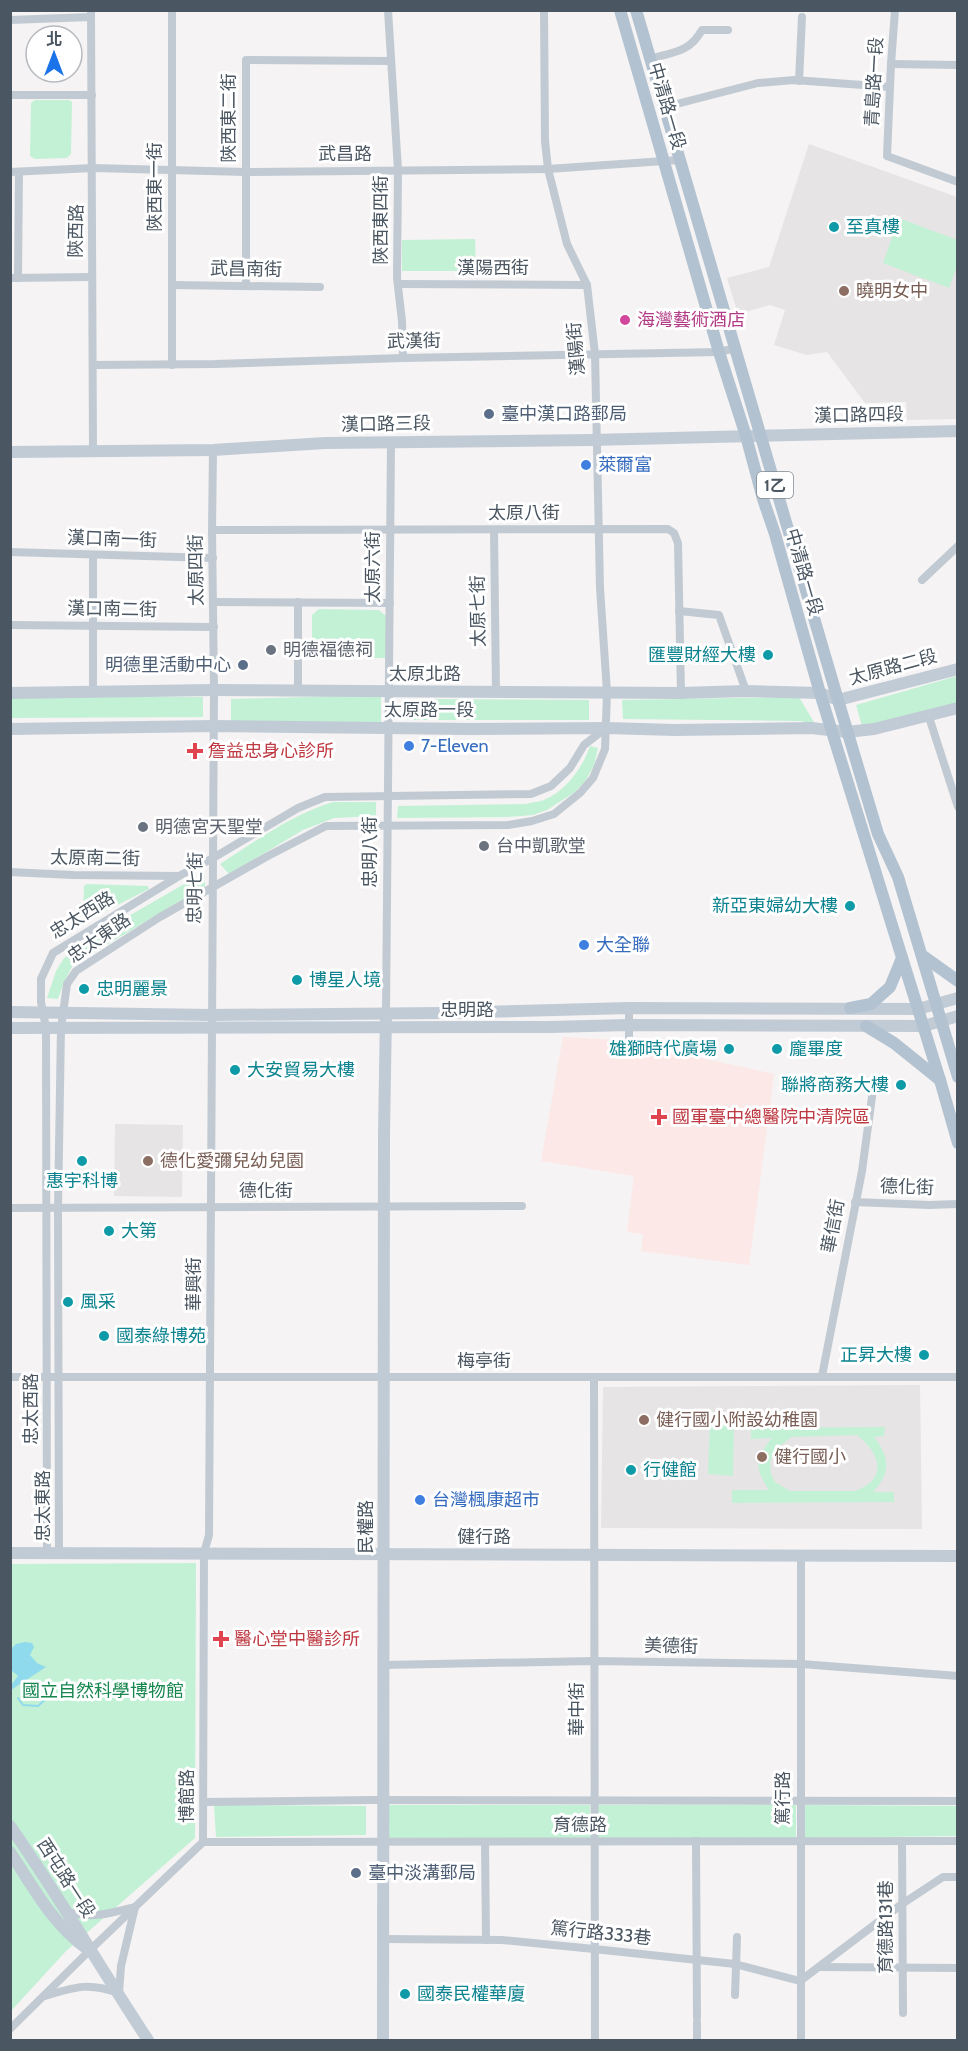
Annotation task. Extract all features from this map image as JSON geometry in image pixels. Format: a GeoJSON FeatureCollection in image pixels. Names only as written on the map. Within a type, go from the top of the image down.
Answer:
{"type":"FeatureCollection","features":[{"type":"Feature","properties":{"kind":"main road","name":"中清路一段"},"geometry":{"type":"LineString","coordinates":[[620,10],[820,693],[924,1026],[957,1143]]}},
{"type":"Feature","properties":{"kind":"main road","name":"中清路一段"},"geometry":{"type":"LineString","coordinates":[[636,10],[847,732],[878,834],[898,877],[957,1073]]}},
{"type":"Feature","properties":{"kind":"main road"},"geometry":{"type":"LineString","coordinates":[[923,956],[957,981]]}},
{"type":"Feature","properties":{"kind":"main road"},"geometry":{"type":"LineString","coordinates":[[850,1008],[871,1004],[890,987],[902,958]]}},
{"type":"Feature","properties":{"kind":"main road"},"geometry":{"type":"LineString","coordinates":[[866,1026],[894,1043],[940,1080]]}},
{"type":"Feature","properties":{"kind":"street","name":"陜西東一街"},"geometry":{"type":"LineString","coordinates":[[172,10],[172,365]]}},
{"type":"Feature","properties":{"kind":"street","name":"陜西東四街"},"geometry":{"type":"LineString","coordinates":[[388,10],[398,170],[399,284],[403,358]]}},
{"type":"Feature","properties":{"kind":"street","name":"漢陽街"},"geometry":{"type":"LineString","coordinates":[[544,10],[545,141],[548,169],[567,244],[587,285],[595,354],[600,588],[607,693]]}},
{"type":"Feature","properties":{"kind":"street","name":"青島路一段"},"geometry":{"type":"LineString","coordinates":[[895,10],[887,156],[957,182]]}},
{"type":"Feature","properties":{"kind":"street"},"geometry":{"type":"LineString","coordinates":[[10,20],[92,14]]}},
{"type":"Feature","properties":{"kind":"street","name":"陝西路"},"geometry":{"type":"LineString","coordinates":[[92,14],[93,452]]}},
{"type":"Feature","properties":{"kind":"street"},"geometry":{"type":"LineString","coordinates":[[799,81],[802,17]]}},
{"type":"Feature","properties":{"kind":"street"},"geometry":{"type":"LineString","coordinates":[[650,59],[688,48],[695,42],[702,30],[728,30]]}},
{"type":"Feature","properties":{"kind":"street","name":"陜西東二街"},"geometry":{"type":"LineString","coordinates":[[246,286],[246,60],[391,61]]}},
{"type":"Feature","properties":{"kind":"street"},"geometry":{"type":"LineString","coordinates":[[891,64],[957,65]]}},
{"type":"Feature","properties":{"kind":"street"},"geometry":{"type":"LineString","coordinates":[[665,107],[758,83],[799,81],[890,87]]}},
{"type":"Feature","properties":{"kind":"street"},"geometry":{"type":"LineString","coordinates":[[10,95],[92,95]]}},
{"type":"Feature","properties":{"kind":"street","name":"武昌路"},"geometry":{"type":"LineString","coordinates":[[15,172],[93,168],[246,172],[548,169],[679,160]]}},
{"type":"Feature","properties":{"kind":"street"},"geometry":{"type":"LineString","coordinates":[[15,172],[14,278],[92,277]]}},
{"type":"Feature","properties":{"kind":"street","name":"漢陽西街"},"geometry":{"type":"LineString","coordinates":[[399,284],[587,285]]}},
{"type":"Feature","properties":{"kind":"street","name":"武昌南街"},"geometry":{"type":"LineString","coordinates":[[172,285],[320,287]]}},
{"type":"Feature","properties":{"kind":"street","name":"武漢街"},"geometry":{"type":"LineString","coordinates":[[93,365],[719,352],[736,348]]}},
{"type":"Feature","properties":{"kind":"street","name":"漢口路四段"},"geometry":{"type":"LineString","coordinates":[[761,435],[957,431]]}},
{"type":"Feature","properties":{"kind":"street","name":"漢口路三段"},"geometry":{"type":"LineString","coordinates":[[10,452],[213,450],[325,443],[598,440],[761,435]]}},
{"type":"Feature","properties":{"kind":"street","name":"太原六街"},"geometry":{"type":"LineString","coordinates":[[389,691],[391,442]]}},
{"type":"Feature","properties":{"kind":"street","name":"太原四街"},"geometry":{"type":"LineString","coordinates":[[213,450],[214,690]]}},
{"type":"Feature","properties":{"kind":"street","name":"太原八街"},"geometry":{"type":"LineString","coordinates":[[212,530],[668,529],[674,533],[678,543],[681,693]]}},
{"type":"Feature","properties":{"kind":"street","name":"太原七街"},"geometry":{"type":"LineString","coordinates":[[494,530],[496,693]]}},
{"type":"Feature","properties":{"kind":"street"},"geometry":{"type":"LineString","coordinates":[[922,580],[957,546]]}},
{"type":"Feature","properties":{"kind":"street","name":"漢口南一街"},"geometry":{"type":"LineString","coordinates":[[10,552],[213,558]]}},
{"type":"Feature","properties":{"kind":"street"},"geometry":{"type":"LineString","coordinates":[[93,555],[93,693]]}},
{"type":"Feature","properties":{"kind":"street"},"geometry":{"type":"LineString","coordinates":[[213,602],[390,603]]}},
{"type":"Feature","properties":{"kind":"street"},"geometry":{"type":"LineString","coordinates":[[298,602],[298,692]]}},
{"type":"Feature","properties":{"kind":"street"},"geometry":{"type":"LineString","coordinates":[[678,611],[719,615],[747,691]]}},
{"type":"Feature","properties":{"kind":"street","name":"漢口南二街"},"geometry":{"type":"LineString","coordinates":[[10,625],[214,627]]}},
{"type":"Feature","properties":{"kind":"street","name":"太原路二段"},"geometry":{"type":"LineString","coordinates":[[838,700],[957,669]]}},
{"type":"Feature","properties":{"kind":"street","name":"太原北路"},"geometry":{"type":"LineString","coordinates":[[10,693],[214,690],[496,693],[747,691],[820,693],[838,700]]}},
{"type":"Feature","properties":{"kind":"street","name":"忠明七街"},"geometry":{"type":"LineString","coordinates":[[211,1015],[214,690]]}},
{"type":"Feature","properties":{"kind":"street","name":"忠明八街"},"geometry":{"type":"LineString","coordinates":[[386,1013],[389,691]]}},
{"type":"Feature","properties":{"kind":"street"},"geometry":{"type":"LineString","coordinates":[[606,728],[607,693]]}},
{"type":"Feature","properties":{"kind":"street"},"geometry":{"type":"LineString","coordinates":[[847,732],[874,729],[957,708]]}},
{"type":"Feature","properties":{"kind":"street"},"geometry":{"type":"LineString","coordinates":[[928,714],[957,807]]}},
{"type":"Feature","properties":{"kind":"street","name":"太原路一段"},"geometry":{"type":"LineString","coordinates":[[10,729],[213,726],[675,730],[811,728],[847,732]]}},
{"type":"Feature","properties":{"kind":"street","name":"忠太西路"},"geometry":{"type":"LineString","coordinates":[[53,1554],[48,1378],[46,1028],[42,1012],[41,979],[53,952],[179,876],[298,808],[325,796],[531,794],[551,786],[570,768],[584,745],[606,728]]}},
{"type":"Feature","properties":{"kind":"street","name":"忠太東路"},"geometry":{"type":"LineString","coordinates":[[53,1554],[59,1377],[60,1028],[67,984],[76,971],[160,917],[326,826],[508,825],[554,814],[580,793],[593,778],[605,749],[606,728]]}},
{"type":"Feature","properties":{"kind":"street","name":"太原南二街"},"geometry":{"type":"LineString","coordinates":[[10,872],[179,876]]}},
{"type":"Feature","properties":{"kind":"street","name":"忠明路"},"geometry":{"type":"LineString","coordinates":[[10,1012],[211,1015],[629,1008],[918,1009],[957,998]]}},
{"type":"Feature","properties":{"kind":"street"},"geometry":{"type":"LineString","coordinates":[[626,1054],[629,1041],[629,1008]]}},
{"type":"Feature","properties":{"kind":"street","name":"民權路"},"geometry":{"type":"LineString","coordinates":[[383,2040],[386,1013]]}},
{"type":"Feature","properties":{"kind":"street","name":"華興街"},"geometry":{"type":"LineString","coordinates":[[204,1553],[209,1535],[211,1015]]}},
{"type":"Feature","properties":{"kind":"street","name":"忠明路"},"geometry":{"type":"LineString","coordinates":[[10,1028],[924,1026],[957,1016]]}},
{"type":"Feature","properties":{"kind":"street","name":"華信街"},"geometry":{"type":"LineString","coordinates":[[822,1376],[862,1171],[874,1082]]}},
{"type":"Feature","properties":{"kind":"street","name":"德化街"},"geometry":{"type":"LineString","coordinates":[[855,1202],[930,1205],[957,1203]]}},
{"type":"Feature","properties":{"kind":"street","name":"德化街"},"geometry":{"type":"LineString","coordinates":[[10,1208],[522,1206]]}},
{"type":"Feature","properties":{"kind":"street","name":"梅亭街"},"geometry":{"type":"LineString","coordinates":[[10,1377],[957,1377]]}},
{"type":"Feature","properties":{"kind":"street","name":"華中街"},"geometry":{"type":"LineString","coordinates":[[594,1377],[595,2040]]}},
{"type":"Feature","properties":{"kind":"street","name":"博館路"},"geometry":{"type":"LineString","coordinates":[[10,2029],[203,1842],[204,1553]]}},
{"type":"Feature","properties":{"kind":"street","name":"健行路"},"geometry":{"type":"LineString","coordinates":[[10,1554],[957,1556]]}},
{"type":"Feature","properties":{"kind":"street","name":"篤行路"},"geometry":{"type":"LineString","coordinates":[[801,1556],[799,1802],[801,2040]]}},
{"type":"Feature","properties":{"kind":"street","name":"美德街"},"geometry":{"type":"LineString","coordinates":[[384,1665],[593,1661],[801,1664],[957,1676]]}},
{"type":"Feature","properties":{"kind":"street","name":"育德路"},"geometry":{"type":"LineString","coordinates":[[204,1802],[384,1800],[957,1802]]}},
{"type":"Feature","properties":{"kind":"street","name":"西屯路一段"},"geometry":{"type":"LineString","coordinates":[[10,1826],[68,1912],[89,1950],[148,2040]]}},
{"type":"Feature","properties":{"kind":"street","name":"育德路"},"geometry":{"type":"LineString","coordinates":[[203,1842],[957,1840]]}},
{"type":"Feature","properties":{"kind":"street"},"geometry":{"type":"LineString","coordinates":[[696,1841],[697,2040]]}},
{"type":"Feature","properties":{"kind":"street","name":"育德路131巷"},"geometry":{"type":"LineString","coordinates":[[902,1841],[903,2013]]}},
{"type":"Feature","properties":{"kind":"street"},"geometry":{"type":"LineString","coordinates":[[485,1842],[486,1940]]}},
{"type":"Feature","properties":{"kind":"street","name":"西屯路一段"},"geometry":{"type":"LineString","coordinates":[[10,1852],[71,1938],[89,1950]]}},
{"type":"Feature","properties":{"kind":"street"},"geometry":{"type":"LineString","coordinates":[[800,1981],[902,1904],[943,1877],[957,1877]]}},
{"type":"Feature","properties":{"kind":"street"},"geometry":{"type":"LineString","coordinates":[[42,1997],[89,1986],[119,1993],[121,1966],[135,1907],[101,1916],[68,1912]]}},
{"type":"Feature","properties":{"kind":"street"},"geometry":{"type":"LineString","coordinates":[[735,1995],[737,1937]]}},
{"type":"Feature","properties":{"kind":"street","name":"篤行路333巷"},"geometry":{"type":"LineString","coordinates":[[383,1939],[502,1940],[696,1959],[735,1964],[800,1981]]}},
{"type":"Feature","properties":{"kind":"street"},"geometry":{"type":"LineString","coordinates":[[819,1967],[957,1968]]}},
{"type":"Feature","properties":{"kind":"shaded area","name":"曉明女中"},"geometry":{"type":"Polygon","coordinates":[[[809,144],[957,197],[957,419],[907,420],[906,402],[865,403],[827,352],[807,355],[774,345],[785,310],[770,305],[738,314],[727,278],[769,267],[809,144]]]}},
{"type":"Feature","properties":{"kind":"shaded area","name":"國軍臺中總醫院中清院區"},"geometry":{"type":"Polygon","coordinates":[[[563,1037],[618,1040],[774,1074],[749,1265],[641,1251],[643,1234],[627,1232],[634,1176],[541,1161],[563,1037]]]}},
{"type":"Feature","properties":{"kind":"shaded area","name":"德化愛彌兒幼兒園"},"geometry":{"type":"Polygon","coordinates":[[[115,1124],[183,1125],[182,1197],[114,1196],[115,1124]]]}},
{"type":"Feature","properties":{"kind":"shaded area","name":"健行國小"},"geometry":{"type":"Polygon","coordinates":[[[920,1385],[922,1529],[601,1528],[603,1387],[920,1385]]]}},
{"type":"Feature","properties":{"kind":"green space"},"geometry":{"type":"Polygon","coordinates":[[[35,100],[69,100],[72,102],[71,154],[67,158],[35,159],[30,156],[31,103],[35,100]]]}},
{"type":"Feature","properties":{"kind":"green space"},"geometry":{"type":"Polygon","coordinates":[[[899,218],[957,240],[957,266],[949,288],[883,263],[899,218]]]}},
{"type":"Feature","properties":{"kind":"green space"},"geometry":{"type":"Polygon","coordinates":[[[475,239],[476,271],[402,271],[402,240],[475,239]]]}},
{"type":"Feature","properties":{"kind":"green space"},"geometry":{"type":"Polygon","coordinates":[[[319,609],[379,610],[386,616],[386,658],[312,658],[312,615],[319,609]]]}},
{"type":"Feature","properties":{"kind":"green space"},"geometry":{"type":"Polygon","coordinates":[[[957,676],[957,703],[862,726],[856,705],[957,676]]]}},
{"type":"Feature","properties":{"kind":"green space"},"geometry":{"type":"Polygon","coordinates":[[[381,695],[381,723],[231,722],[231,699],[381,695]]]}},
{"type":"Feature","properties":{"kind":"green space"},"geometry":{"type":"Polygon","coordinates":[[[10,697],[203,697],[203,717],[11,718],[10,697]]]}},
{"type":"Feature","properties":{"kind":"green space"},"geometry":{"type":"Polygon","coordinates":[[[799,697],[815,724],[800,721],[623,719],[622,700],[799,697]]]}},
{"type":"Feature","properties":{"kind":"green space"},"geometry":{"type":"Polygon","coordinates":[[[406,699],[589,700],[589,720],[407,720],[406,699]]]}},
{"type":"Feature","properties":{"kind":"green space"},"geometry":{"type":"Polygon","coordinates":[[[590,746],[598,748],[594,765],[586,780],[575,792],[547,810],[533,815],[508,817],[397,818],[398,806],[526,804],[544,800],[559,791],[573,778],[590,746]]]}},
{"type":"Feature","properties":{"kind":"green space"},"geometry":{"type":"Polygon","coordinates":[[[333,802],[376,802],[376,816],[334,818],[303,830],[229,874],[220,864],[288,821],[333,802]]]}},
{"type":"Feature","properties":{"kind":"green space"},"geometry":{"type":"Polygon","coordinates":[[[205,872],[205,886],[73,965],[58,999],[47,998],[56,971],[64,958],[108,928],[205,872]]]}},
{"type":"Feature","properties":{"kind":"green space"},"geometry":{"type":"Polygon","coordinates":[[[87,884],[148,886],[149,889],[88,920],[83,916],[84,886],[87,884]]]}},
{"type":"Feature","properties":{"kind":"green space"},"geometry":{"type":"Polygon","coordinates":[[[710,1424],[734,1425],[733,1476],[708,1474],[710,1424]]]}},
{"type":"Feature","properties":{"kind":"green space"},"geometry":{"type":"Polygon","coordinates":[[[885,1427],[884,1436],[874,1437],[883,1452],[886,1465],[883,1478],[873,1492],[894,1492],[894,1502],[732,1503],[732,1490],[769,1490],[758,1463],[762,1451],[772,1438],[751,1439],[751,1428],[885,1427]],[[857,1435],[791,1437],[774,1451],[770,1462],[771,1474],[775,1482],[790,1491],[855,1491],[866,1486],[877,1473],[875,1457],[857,1435]]]}},
{"type":"Feature","properties":{"kind":"green space","name":"國立自然科學博物館"},"geometry":{"type":"Polygon","coordinates":[[[196,1563],[195,1838],[66,1951],[11,2011],[11,1564],[196,1563]]]}},
{"type":"Feature","properties":{"kind":"green space"},"geometry":{"type":"Polygon","coordinates":[[[214,1805],[366,1806],[366,1835],[216,1837],[214,1805]]]}},
{"type":"Feature","properties":{"kind":"green space"},"geometry":{"type":"Polygon","coordinates":[[[389,1805],[590,1805],[591,1838],[388,1839],[389,1805]]]}},
{"type":"Feature","properties":{"kind":"green space"},"geometry":{"type":"Polygon","coordinates":[[[598,1805],[796,1805],[796,1838],[598,1838],[598,1805]]]}},
{"type":"Feature","properties":{"kind":"green space"},"geometry":{"type":"Polygon","coordinates":[[[803,1805],[957,1806],[957,1836],[803,1838],[803,1805]]]}},
{"type":"Feature","properties":{"kind":"water"},"geometry":{"type":"Polygon","coordinates":[[[32,1643],[34,1647],[30,1655],[37,1663],[46,1667],[11,1690],[11,1685],[18,1676],[11,1670],[11,1649],[16,1644],[32,1643]]]}},
{"type":"Feature","properties":{"kind":"waterway"},"geometry":{"type":"LineString","coordinates":[[18,1698],[23,1705],[38,1706],[49,1696]]}},
{"type":"Feature","properties":{"kind":"place","name":"至真樓"},"geometry":{"type":"Point","coordinates":[834,227]}},
{"type":"Feature","properties":{"kind":"place","name":"曉明女中"},"geometry":{"type":"Point","coordinates":[844,291]}},
{"type":"Feature","properties":{"kind":"place","name":"海灣藝術酒店"},"geometry":{"type":"Point","coordinates":[625,320]}},
{"type":"Feature","properties":{"kind":"place","name":"臺中漢口路郵局"},"geometry":{"type":"Point","coordinates":[489,414]}},
{"type":"Feature","properties":{"kind":"place","name":"萊爾富"},"geometry":{"type":"Point","coordinates":[586,465]}},
{"type":"Feature","properties":{"kind":"place","name":"明德福德祠"},"geometry":{"type":"Point","coordinates":[271,650]}},
{"type":"Feature","properties":{"kind":"place","name":"匯豐財經大樓"},"geometry":{"type":"Point","coordinates":[768,655]}},
{"type":"Feature","properties":{"kind":"place","name":"明德里活動中心"},"geometry":{"type":"Point","coordinates":[243,665]}},
{"type":"Feature","properties":{"kind":"place","name":"7-Eleven"},"geometry":{"type":"Point","coordinates":[409,746]}},
{"type":"Feature","properties":{"kind":"place","name":"詹益忠身心診所"},"geometry":{"type":"Point","coordinates":[195,751]}},
{"type":"Feature","properties":{"kind":"place","name":"明德宮天聖堂"},"geometry":{"type":"Point","coordinates":[143,827]}},
{"type":"Feature","properties":{"kind":"place","name":"台中凱歌堂"},"geometry":{"type":"Point","coordinates":[484,846]}},
{"type":"Feature","properties":{"kind":"place","name":"新亞東婦幼大樓"},"geometry":{"type":"Point","coordinates":[850,906]}},
{"type":"Feature","properties":{"kind":"place","name":"大全聯"},"geometry":{"type":"Point","coordinates":[584,945]}},
{"type":"Feature","properties":{"kind":"place","name":"博星人境"},"geometry":{"type":"Point","coordinates":[297,980]}},
{"type":"Feature","properties":{"kind":"place","name":"忠明麗景"},"geometry":{"type":"Point","coordinates":[84,989]}},
{"type":"Feature","properties":{"kind":"place","name":"雄獅時代廣場"},"geometry":{"type":"Point","coordinates":[729,1049]}},
{"type":"Feature","properties":{"kind":"place","name":"龐畢度"},"geometry":{"type":"Point","coordinates":[777,1049]}},
{"type":"Feature","properties":{"kind":"place","name":"大安貿易大樓"},"geometry":{"type":"Point","coordinates":[235,1070]}},
{"type":"Feature","properties":{"kind":"place","name":"聯將商務大樓"},"geometry":{"type":"Point","coordinates":[901,1085]}},
{"type":"Feature","properties":{"kind":"place","name":"國軍臺中總醫院中清院區"},"geometry":{"type":"Point","coordinates":[659,1117]}},
{"type":"Feature","properties":{"kind":"place","name":"惠宇科博"},"geometry":{"type":"Point","coordinates":[82,1161]}},
{"type":"Feature","properties":{"kind":"place","name":"德化愛彌兒幼兒園"},"geometry":{"type":"Point","coordinates":[148,1161]}},
{"type":"Feature","properties":{"kind":"place","name":"大第"},"geometry":{"type":"Point","coordinates":[109,1231]}},
{"type":"Feature","properties":{"kind":"place","name":"風采"},"geometry":{"type":"Point","coordinates":[68,1302]}},
{"type":"Feature","properties":{"kind":"place","name":"國泰綠博苑"},"geometry":{"type":"Point","coordinates":[104,1336]}},
{"type":"Feature","properties":{"kind":"place","name":"正昇大樓"},"geometry":{"type":"Point","coordinates":[924,1355]}},
{"type":"Feature","properties":{"kind":"place","name":"健行國小附設幼稚園"},"geometry":{"type":"Point","coordinates":[644,1420]}},
{"type":"Feature","properties":{"kind":"place","name":"健行國小"},"geometry":{"type":"Point","coordinates":[762,1457]}},
{"type":"Feature","properties":{"kind":"place","name":"行健館"},"geometry":{"type":"Point","coordinates":[631,1470]}},
{"type":"Feature","properties":{"kind":"place","name":"台灣楓康超市"},"geometry":{"type":"Point","coordinates":[420,1500]}},
{"type":"Feature","properties":{"kind":"place","name":"醫心堂中醫診所"},"geometry":{"type":"Point","coordinates":[221,1639]}},
{"type":"Feature","properties":{"kind":"place","name":"臺中淡溝郵局"},"geometry":{"type":"Point","coordinates":[356,1873]}},
{"type":"Feature","properties":{"kind":"place","name":"國泰民權華廈"},"geometry":{"type":"Point","coordinates":[405,1994]}}]}
